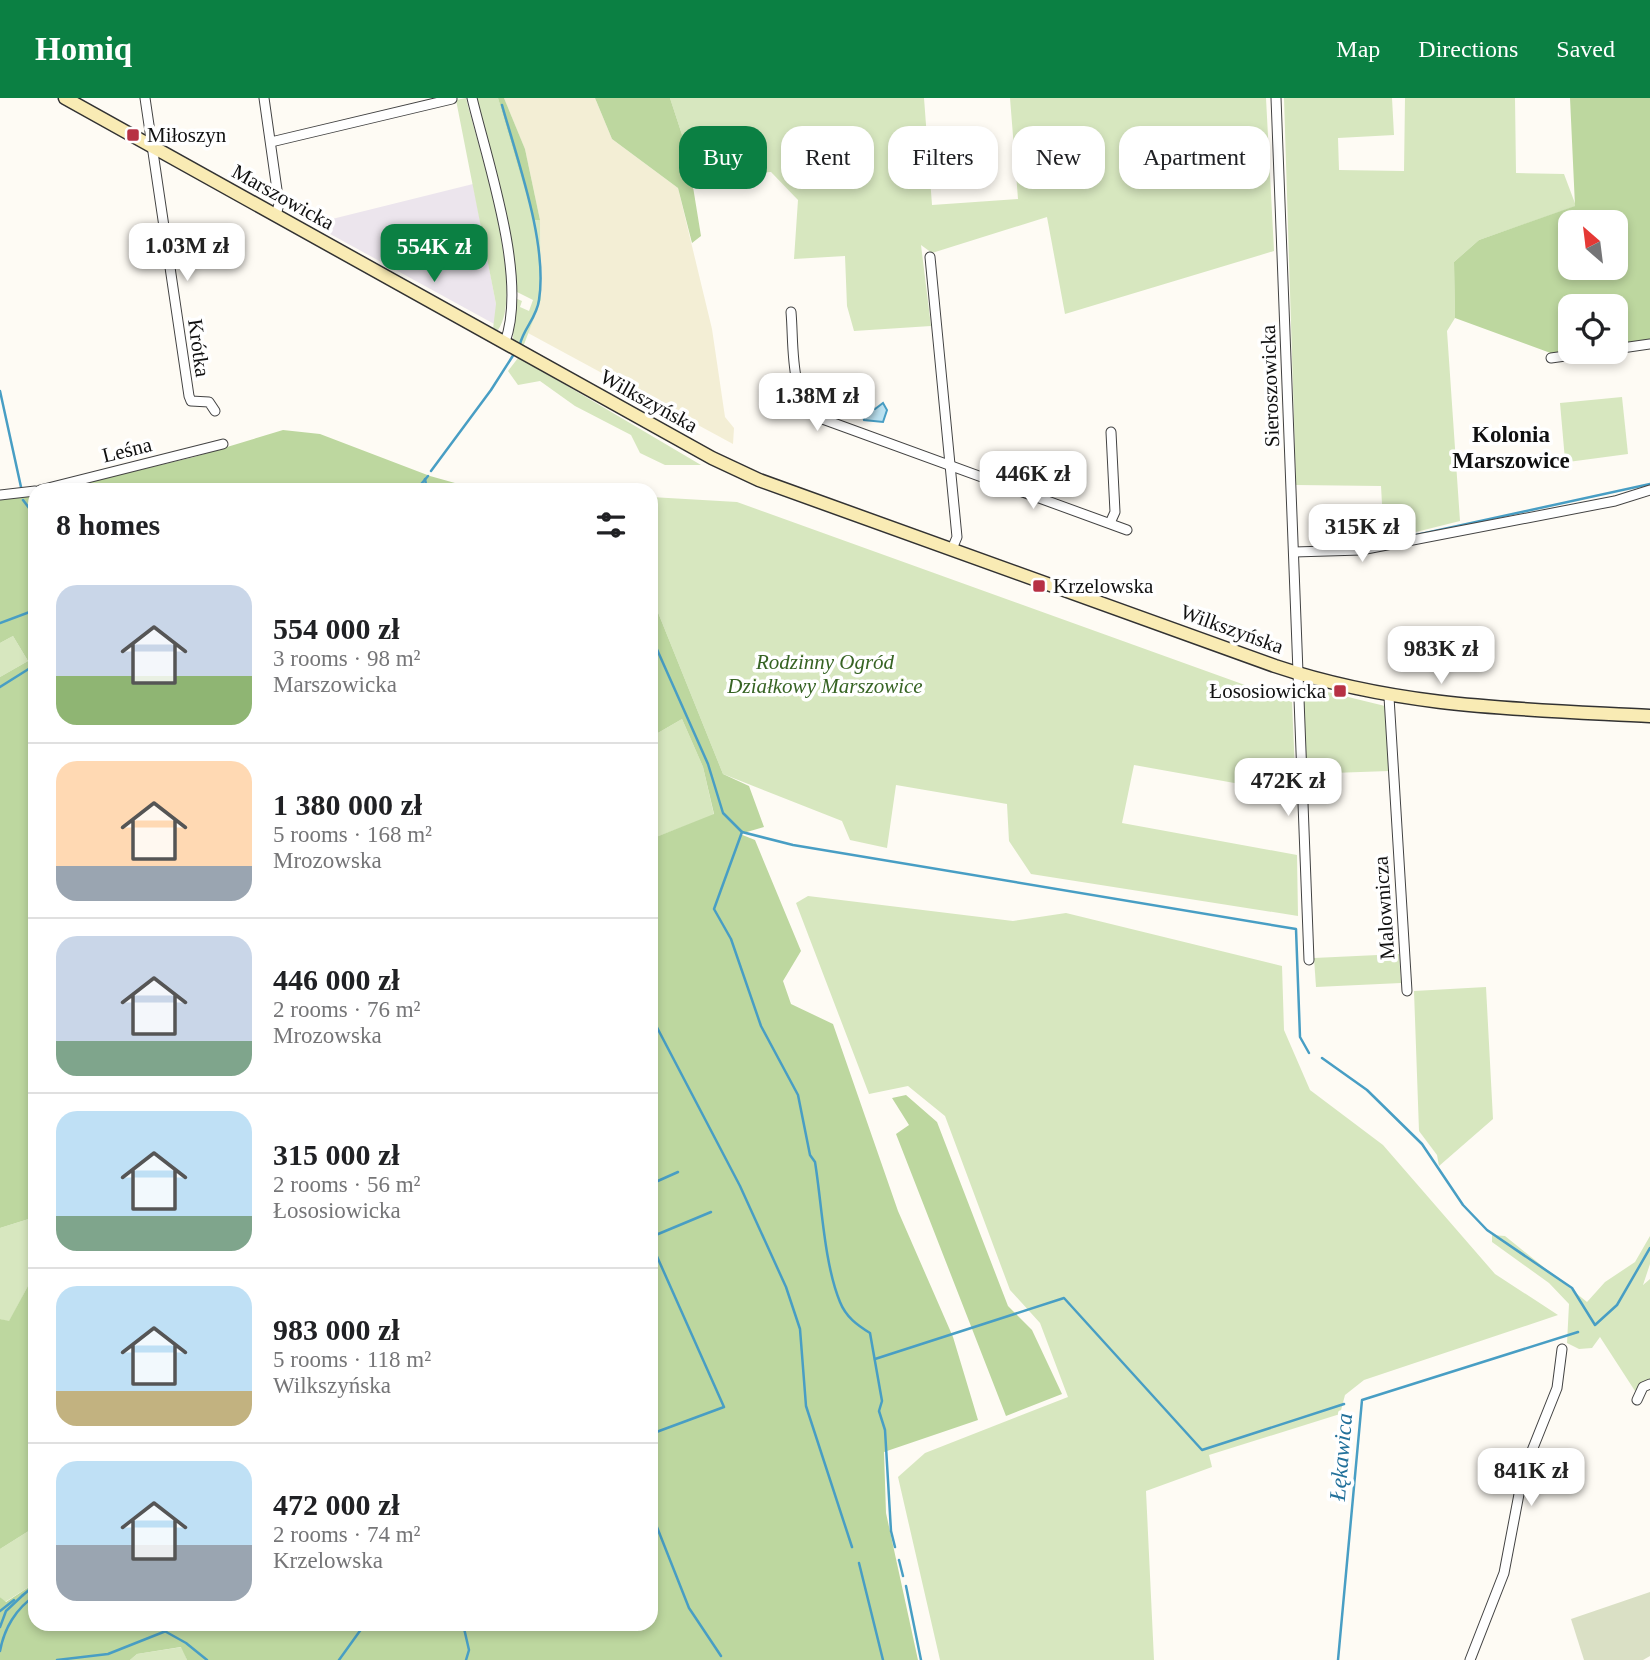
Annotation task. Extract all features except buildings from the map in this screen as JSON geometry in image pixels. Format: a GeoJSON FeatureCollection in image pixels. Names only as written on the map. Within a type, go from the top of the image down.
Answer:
{"type":"FeatureCollection","features":[{"type":"Feature","properties":{"kind":"street","name":"Marszowicka"},"geometry":{"type":"LineString","coordinates":[[65,98],[519,350]]}},
{"type":"Feature","properties":{"kind":"street"},"geometry":{"type":"LineString","coordinates":[[145,98],[151,146]]}},
{"type":"Feature","properties":{"kind":"street"},"geometry":{"type":"LineString","coordinates":[[264,98],[279,204],[276,215]]}},
{"type":"Feature","properties":{"kind":"street"},"geometry":{"type":"LineString","coordinates":[[472,98],[507,245],[512,300],[505,342]]}},
{"type":"Feature","properties":{"kind":"street","name":"Sieroszowicka"},"geometry":{"type":"LineString","coordinates":[[1276,98],[1294,552],[1296,673]]}},
{"type":"Feature","properties":{"kind":"street"},"geometry":{"type":"LineString","coordinates":[[271,142],[452,99]]}},
{"type":"Feature","properties":{"kind":"street","name":"Krótka"},"geometry":{"type":"LineString","coordinates":[[151,146],[189,397],[191,401],[209,402],[215,411]]}},
{"type":"Feature","properties":{"kind":"street"},"geometry":{"type":"LineString","coordinates":[[930,257],[957,537],[952,549]]}},
{"type":"Feature","properties":{"kind":"street"},"geometry":{"type":"LineString","coordinates":[[791,312],[798,387],[811,412],[1127,530]]}},
{"type":"Feature","properties":{"kind":"street"},"geometry":{"type":"LineString","coordinates":[[1628,347],[1650,344]]}},
{"type":"Feature","properties":{"kind":"street","name":"Wilkszyńska"},"geometry":{"type":"LineString","coordinates":[[519,350],[759,480],[1296,673],[1389,696],[1487,707],[1650,716]]}},
{"type":"Feature","properties":{"kind":"street"},"geometry":{"type":"LineString","coordinates":[[1551,358],[1558,357]]}},
{"type":"Feature","properties":{"kind":"street"},"geometry":{"type":"LineString","coordinates":[[1110,523],[1115,512],[1111,432]]}},
{"type":"Feature","properties":{"kind":"street","name":"Leśna"},"geometry":{"type":"LineString","coordinates":[[65,483],[223,444]]}},
{"type":"Feature","properties":{"kind":"street"},"geometry":{"type":"LineString","coordinates":[[1294,552],[1361,550],[1615,501],[1650,490]]}},
{"type":"Feature","properties":{"kind":"street","name":"Leśna"},"geometry":{"type":"LineString","coordinates":[[0,495],[28,491]]}},
{"type":"Feature","properties":{"kind":"street"},"geometry":{"type":"LineString","coordinates":[[1296,673],[1309,960]]}},
{"type":"Feature","properties":{"kind":"street","name":"Malownicza"},"geometry":{"type":"LineString","coordinates":[[1389,696],[1407,991]]}},
{"type":"Feature","properties":{"kind":"street"},"geometry":{"type":"LineString","coordinates":[[1470,1660],[1504,1573],[1523,1473],[1557,1388],[1562,1349]]}},
{"type":"Feature","properties":{"kind":"street"},"geometry":{"type":"LineString","coordinates":[[1637,1399],[1643,1387],[1650,1384]]}},
{"type":"Feature","properties":{"kind":"shaded area"},"geometry":{"type":"Polygon","coordinates":[[[504,98],[595,98],[612,139],[678,188],[712,329],[725,417],[734,428],[733,444],[528,333],[541,300],[540,220],[525,149],[504,98]]]}},
{"type":"Feature","properties":{"kind":"shaded area"},"geometry":{"type":"Polygon","coordinates":[[[473,184],[496,304],[496,325],[312,224],[473,184]]]}},
{"type":"Feature","properties":{"kind":"green space"},"geometry":{"type":"Polygon","coordinates":[[[466,98],[489,182],[503,252],[505,311],[498,330],[493,329],[496,304],[456,100],[466,98]]]}},
{"type":"Feature","properties":{"kind":"green space"},"geometry":{"type":"Polygon","coordinates":[[[475,98],[498,98],[534,219],[540,220],[541,300],[523,347],[513,339],[515,298],[522,301],[520,307],[529,311],[533,300],[515,291],[511,241],[475,98]]]}},
{"type":"Feature","properties":{"kind":"green space"},"geometry":{"type":"Polygon","coordinates":[[[498,98],[504,98],[525,149],[540,220],[534,220],[498,98]]]}},
{"type":"Feature","properties":{"kind":"green space"},"geometry":{"type":"Polygon","coordinates":[[[595,98],[670,98],[679,126],[679,189],[693,189],[701,236],[692,243],[678,188],[612,139],[595,98]]]}},
{"type":"Feature","properties":{"kind":"green space"},"geometry":{"type":"Polygon","coordinates":[[[670,98],[924,98],[926,126],[888,126],[888,189],[931,189],[932,205],[1018,199],[1017,189],[1105,189],[1105,126],[1012,126],[1010,98],[1266,98],[1267,126],[1119,126],[1119,189],[1270,189],[1270,174],[1274,251],[1065,314],[1047,217],[932,253],[921,245],[931,326],[854,331],[847,306],[845,256],[794,259],[798,200],[787,189],[874,189],[874,126],[781,126],[781,182],[771,172],[767,172],[767,126],[679,126],[670,98]]]}},
{"type":"Feature","properties":{"kind":"green space"},"geometry":{"type":"Polygon","coordinates":[[[1284,98],[1392,98],[1394,135],[1338,138],[1339,170],[1404,171],[1405,98],[1515,98],[1516,173],[1564,174],[1576,206],[1558,210],[1558,212],[1479,240],[1454,262],[1455,318],[1447,331],[1460,521],[1384,540],[1381,486],[1296,485],[1284,98]]]}},
{"type":"Feature","properties":{"kind":"green space"},"geometry":{"type":"Polygon","coordinates":[[[1570,98],[1650,98],[1650,341],[1628,344],[1628,294],[1558,294],[1556,355],[1455,318],[1454,262],[1479,240],[1558,212],[1558,280],[1628,280],[1628,210],[1564,210],[1575,206],[1570,98]]]}},
{"type":"Feature","properties":{"kind":"green space"},"geometry":{"type":"Polygon","coordinates":[[[518,358],[701,465],[665,465],[640,453],[631,435],[575,406],[540,381],[518,385],[508,371],[518,358]]]}},
{"type":"Feature","properties":{"kind":"green space"},"geometry":{"type":"Polygon","coordinates":[[[1622,397],[1628,454],[1568,462],[1565,460],[1560,403],[1622,397]]]}},
{"type":"Feature","properties":{"kind":"green space"},"geometry":{"type":"Polygon","coordinates":[[[283,430],[320,434],[455,483],[84,483],[194,457],[283,430]]]}},
{"type":"Feature","properties":{"kind":"green space"},"geometry":{"type":"Polygon","coordinates":[[[28,496],[28,661],[13,636],[0,643],[0,500],[28,496]]]}},
{"type":"Feature","properties":{"kind":"green space","name":"Rodzinny Ogród Działkowy Marszowice"},"geometry":{"type":"Polygon","coordinates":[[[658,497],[737,502],[1292,702],[1296,794],[1134,765],[1122,823],[1297,855],[1298,916],[1031,874],[1009,841],[1007,804],[896,785],[887,848],[850,840],[842,821],[723,774],[658,612],[658,497]]]}},
{"type":"Feature","properties":{"kind":"green space"},"geometry":{"type":"Polygon","coordinates":[[[658,612],[723,774],[749,786],[764,827],[740,834],[755,840],[801,951],[783,981],[791,1004],[833,1024],[898,1211],[953,1337],[978,1420],[884,1452],[886,1513],[918,1660],[187,1660],[181,1647],[137,1654],[130,1660],[0,1660],[0,1597],[6,1602],[28,1588],[28,1631],[658,1631],[658,836],[714,814],[703,767],[682,719],[658,733],[658,612]]]}},
{"type":"Feature","properties":{"kind":"green space"},"geometry":{"type":"Polygon","coordinates":[[[13,636],[28,661],[0,677],[0,643],[13,636]]]}},
{"type":"Feature","properties":{"kind":"green space"},"geometry":{"type":"Polygon","coordinates":[[[28,661],[28,1219],[0,1228],[0,677],[28,661]]]}},
{"type":"Feature","properties":{"kind":"green space"},"geometry":{"type":"Polygon","coordinates":[[[1303,686],[1385,706],[1389,771],[1304,774],[1303,686]]]}},
{"type":"Feature","properties":{"kind":"green space"},"geometry":{"type":"Polygon","coordinates":[[[682,719],[703,767],[714,815],[658,836],[658,733],[682,719]]]}},
{"type":"Feature","properties":{"kind":"green space"},"geometry":{"type":"Polygon","coordinates":[[[808,896],[1013,921],[1066,913],[1282,966],[1284,1030],[1310,1090],[1383,1145],[1495,1274],[1558,1315],[1364,1380],[1345,1395],[1340,1414],[1209,1455],[1212,1467],[1146,1491],[1154,1660],[940,1660],[898,1477],[925,1453],[1068,1397],[1040,1323],[1010,1290],[945,1116],[908,1086],[869,1094],[796,903],[808,896]]]}},
{"type":"Feature","properties":{"kind":"green space"},"geometry":{"type":"Polygon","coordinates":[[[1399,954],[1401,983],[1316,987],[1314,958],[1399,954]]]}},
{"type":"Feature","properties":{"kind":"green space"},"geometry":{"type":"Polygon","coordinates":[[[1486,987],[1493,1119],[1439,1166],[1437,1155],[1419,1131],[1414,991],[1486,987]]]}},
{"type":"Feature","properties":{"kind":"green space"},"geometry":{"type":"Polygon","coordinates":[[[906,1095],[937,1122],[1008,1306],[1032,1330],[1062,1394],[1006,1416],[896,1134],[909,1125],[892,1098],[906,1095]]]}},
{"type":"Feature","properties":{"kind":"green space"},"geometry":{"type":"Polygon","coordinates":[[[28,1219],[28,1286],[9,1322],[0,1319],[0,1228],[28,1219]]]}},
{"type":"Feature","properties":{"kind":"green space"},"geometry":{"type":"Polygon","coordinates":[[[1492,1235],[1505,1236],[1587,1302],[1605,1282],[1635,1262],[1650,1236],[1650,1264],[1643,1285],[1650,1279],[1650,1380],[1635,1391],[1600,1337],[1592,1348],[1579,1349],[1567,1343],[1569,1304],[1549,1283],[1492,1242],[1492,1235]]]}},
{"type":"Feature","properties":{"kind":"green space"},"geometry":{"type":"Polygon","coordinates":[[[28,1286],[28,1531],[0,1549],[0,1319],[9,1321],[28,1286]]]}},
{"type":"Feature","properties":{"kind":"green space"},"geometry":{"type":"Polygon","coordinates":[[[28,1531],[28,1587],[5,1602],[0,1597],[0,1549],[28,1531]]]}},
{"type":"Feature","properties":{"kind":"green space"},"geometry":{"type":"Polygon","coordinates":[[[1650,1592],[1650,1656],[1643,1660],[1584,1660],[1571,1619],[1650,1592]]]}},
{"type":"Feature","properties":{"kind":"green space"},"geometry":{"type":"Polygon","coordinates":[[[182,1647],[187,1660],[130,1660],[137,1654],[182,1647]]]}},
{"type":"Feature","properties":{"kind":"water"},"geometry":{"type":"Polygon","coordinates":[[[883,403],[887,410],[883,422],[864,420],[862,410],[866,404],[875,409],[883,403]]]}},
{"type":"Feature","properties":{"kind":"waterway"},"geometry":{"type":"LineString","coordinates":[[502,105],[530,202],[541,278],[538,306],[520,344]]}},
{"type":"Feature","properties":{"kind":"waterway"},"geometry":{"type":"LineString","coordinates":[[431,471],[514,354]]}},
{"type":"Feature","properties":{"kind":"waterway"},"geometry":{"type":"LineString","coordinates":[[0,391],[21,487]]}},
{"type":"Feature","properties":{"kind":"waterway"},"geometry":{"type":"LineString","coordinates":[[422,483],[428,476]]}},
{"type":"Feature","properties":{"kind":"waterway"},"geometry":{"type":"LineString","coordinates":[[425,479],[426,483]]}},
{"type":"Feature","properties":{"kind":"waterway"},"geometry":{"type":"LineString","coordinates":[[1407,537],[1650,484]]}},
{"type":"Feature","properties":{"kind":"waterway"},"geometry":{"type":"LineString","coordinates":[[23,500],[28,507]]}},
{"type":"Feature","properties":{"kind":"waterway"},"geometry":{"type":"LineString","coordinates":[[0,623],[28,613]]}},
{"type":"Feature","properties":{"kind":"waterway"},"geometry":{"type":"LineString","coordinates":[[658,652],[708,764],[723,813],[742,832],[714,909],[731,939],[761,1026],[798,1095],[810,1155],[815,1162],[830,1270],[840,1302],[852,1320],[870,1333],[882,1401],[879,1411],[885,1430],[891,1531],[895,1547]]}},
{"type":"Feature","properties":{"kind":"waterway"},"geometry":{"type":"LineString","coordinates":[[0,687],[28,669]]}},
{"type":"Feature","properties":{"kind":"waterway"},"geometry":{"type":"LineString","coordinates":[[742,832],[793,845],[1296,929],[1300,1037],[1309,1053]]}},
{"type":"Feature","properties":{"kind":"waterway"},"geometry":{"type":"LineString","coordinates":[[658,1029],[740,1186],[786,1287],[800,1329],[806,1406],[852,1547]]}},
{"type":"Feature","properties":{"kind":"waterway"},"geometry":{"type":"LineString","coordinates":[[1322,1058],[1367,1090],[1422,1144],[1463,1205],[1487,1230],[1572,1288],[1595,1325],[1617,1305],[1650,1248]]}},
{"type":"Feature","properties":{"kind":"waterway"},"geometry":{"type":"LineString","coordinates":[[658,1181],[678,1172]]}},
{"type":"Feature","properties":{"kind":"waterway"},"geometry":{"type":"LineString","coordinates":[[658,1234],[711,1212]]}},
{"type":"Feature","properties":{"kind":"waterway"},"geometry":{"type":"LineString","coordinates":[[658,1259],[724,1407],[658,1431]]}},
{"type":"Feature","properties":{"kind":"waterway"},"geometry":{"type":"LineString","coordinates":[[875,1359],[1064,1298],[1202,1450],[1344,1404]]}},
{"type":"Feature","properties":{"kind":"waterway","name":"Łękawica"},"geometry":{"type":"LineString","coordinates":[[1338,1660],[1362,1400],[1578,1332]]}},
{"type":"Feature","properties":{"kind":"waterway"},"geometry":{"type":"LineString","coordinates":[[658,1530],[689,1608],[721,1656]]}},
{"type":"Feature","properties":{"kind":"waterway"},"geometry":{"type":"LineString","coordinates":[[899,1560],[903,1576]]}},
{"type":"Feature","properties":{"kind":"waterway"},"geometry":{"type":"LineString","coordinates":[[859,1563],[883,1660]]}},
{"type":"Feature","properties":{"kind":"waterway"},"geometry":{"type":"LineString","coordinates":[[906,1586],[921,1660]]}},
{"type":"Feature","properties":{"kind":"waterway"},"geometry":{"type":"LineString","coordinates":[[23,1595],[28,1591]]}},
{"type":"Feature","properties":{"kind":"waterway"},"geometry":{"type":"LineString","coordinates":[[0,1627],[6,1611],[23,1595]]}},
{"type":"Feature","properties":{"kind":"waterway"},"geometry":{"type":"LineString","coordinates":[[0,1611],[14,1600]]}},
{"type":"Feature","properties":{"kind":"waterway"},"geometry":{"type":"LineString","coordinates":[[0,1651],[12,1620],[28,1602]]}},
{"type":"Feature","properties":{"kind":"waterway"},"geometry":{"type":"LineString","coordinates":[[165,1631],[186,1643],[207,1660]]}},
{"type":"Feature","properties":{"kind":"waterway"},"geometry":{"type":"LineString","coordinates":[[57,1660],[108,1654],[166,1631]]}},
{"type":"Feature","properties":{"kind":"waterway"},"geometry":{"type":"LineString","coordinates":[[339,1660],[360,1631]]}},
{"type":"Feature","properties":{"kind":"waterway"},"geometry":{"type":"LineString","coordinates":[[465,1631],[469,1650],[466,1660]]}},
{"type":"Feature","properties":{"kind":"place","name":"Miłoszyn"},"geometry":{"type":"Point","coordinates":[133,135]}},
{"type":"Feature","properties":{"kind":"place","name":"Krzelowska"},"geometry":{"type":"Point","coordinates":[1039,586]}},
{"type":"Feature","properties":{"kind":"place","name":"Łososiowicka"},"geometry":{"type":"Point","coordinates":[1340,691]}},
{"type":"Feature","properties":{"kind":"district","name":"Kolonia Marszowice"},"geometry":{"type":"Point","coordinates":[1511,447]}}]}
